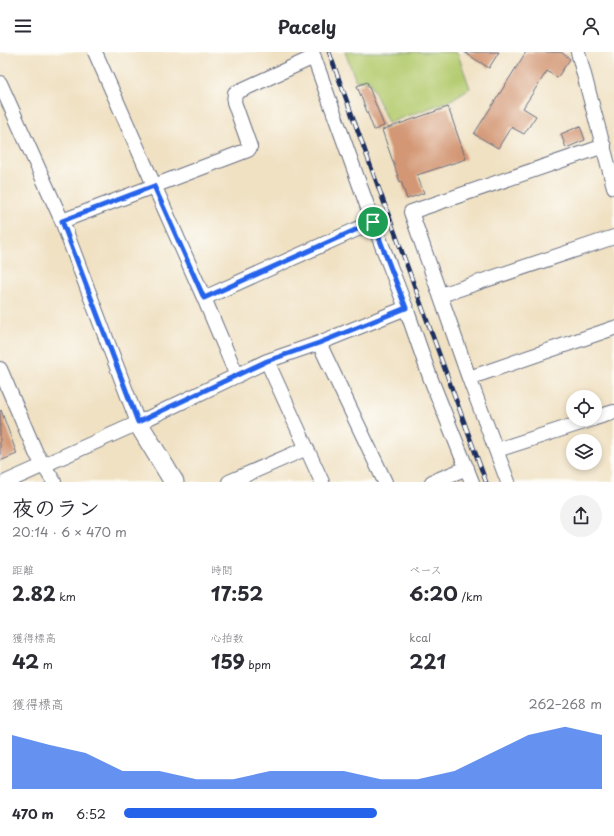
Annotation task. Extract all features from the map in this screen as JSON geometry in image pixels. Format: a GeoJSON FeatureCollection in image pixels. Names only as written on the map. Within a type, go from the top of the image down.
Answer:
{"type":"FeatureCollection","features":[{"type":"Feature","properties":{"kind":"street"},"geometry":{"type":"LineString","coordinates":[[95,52],[237,376]]}},
{"type":"Feature","properties":{"kind":"street"},"geometry":{"type":"LineString","coordinates":[[578,52],[614,187]]}},
{"type":"Feature","properties":{"kind":"street"},"geometry":{"type":"LineString","coordinates":[[62,221],[248,150],[250,147],[234,102],[235,94],[313,54],[430,376],[472,482]]}},
{"type":"Feature","properties":{"kind":"street"},"geometry":{"type":"LineString","coordinates":[[0,83],[62,221],[138,422],[174,482]]}},
{"type":"Feature","properties":{"kind":"street"},"geometry":{"type":"LineString","coordinates":[[508,482],[469,378],[411,212],[604,146]]}},
{"type":"Feature","properties":{"kind":"street"},"geometry":{"type":"LineString","coordinates":[[204,298],[373,222]]}},
{"type":"Feature","properties":{"kind":"street"},"geometry":{"type":"LineString","coordinates":[[441,295],[614,237]]}},
{"type":"Feature","properties":{"kind":"street"},"geometry":{"type":"LineString","coordinates":[[6,482],[267,361],[319,343],[406,308]]}},
{"type":"Feature","properties":{"kind":"street"},"geometry":{"type":"LineString","coordinates":[[469,378],[614,328]]}},
{"type":"Feature","properties":{"kind":"street"},"geometry":{"type":"LineString","coordinates":[[319,343],[385,482]]}},
{"type":"Feature","properties":{"kind":"street"},"geometry":{"type":"LineString","coordinates":[[267,361],[322,482]]}},
{"type":"Feature","properties":{"kind":"street"},"geometry":{"type":"LineString","coordinates":[[0,369],[36,453],[54,482]]}},
{"type":"Feature","properties":{"kind":"street"},"geometry":{"type":"LineString","coordinates":[[602,416],[614,412]]}},
{"type":"Feature","properties":{"kind":"street"},"geometry":{"type":"LineString","coordinates":[[497,450],[572,426]]}},
{"type":"Feature","properties":{"kind":"street"},"geometry":{"type":"LineString","coordinates":[[229,482],[307,448]]}},
{"type":"Feature","properties":{"kind":"street"},"geometry":{"type":"LineString","coordinates":[[432,482],[467,468]]}},
{"type":"Feature","properties":{"kind":"green space"},"geometry":{"type":"Polygon","coordinates":[[[345,52],[457,52],[470,88],[449,101],[388,123],[370,81],[356,81],[345,52]]]}},
{"type":"Feature","properties":{"kind":"building"},"geometry":{"type":"Polygon","coordinates":[[[464,52],[499,52],[489,68],[464,52]]]}},
{"type":"Feature","properties":{"kind":"building"},"geometry":{"type":"Polygon","coordinates":[[[526,52],[561,52],[570,59],[557,78],[547,71],[523,108],[536,116],[524,134],[511,127],[498,148],[474,134],[526,52]]]}},
{"type":"Feature","properties":{"kind":"building"},"geometry":{"type":"Polygon","coordinates":[[[367,82],[384,126],[374,130],[357,86],[367,82]]]}},
{"type":"Feature","properties":{"kind":"building"},"geometry":{"type":"Polygon","coordinates":[[[448,107],[466,159],[417,175],[424,193],[407,199],[382,130],[448,107]]]}},
{"type":"Feature","properties":{"kind":"building"},"geometry":{"type":"Polygon","coordinates":[[[580,126],[585,140],[566,148],[561,134],[580,126]]]}},
{"type":"Feature","properties":{"kind":"building"},"geometry":{"type":"Polygon","coordinates":[[[1,410],[17,454],[0,461],[0,411],[1,410]]]}},
{"type":"Feature","properties":{"kind":"railway"},"geometry":{"type":"LineString","coordinates":[[329,52],[486,482]]}},
{"type":"Feature","properties":{"kind":"route"},"geometry":{"type":"LineString","coordinates":[[154,186],[204,298],[373,222],[406,308],[319,343],[267,361],[138,422],[62,221],[154,186]]}}]}
